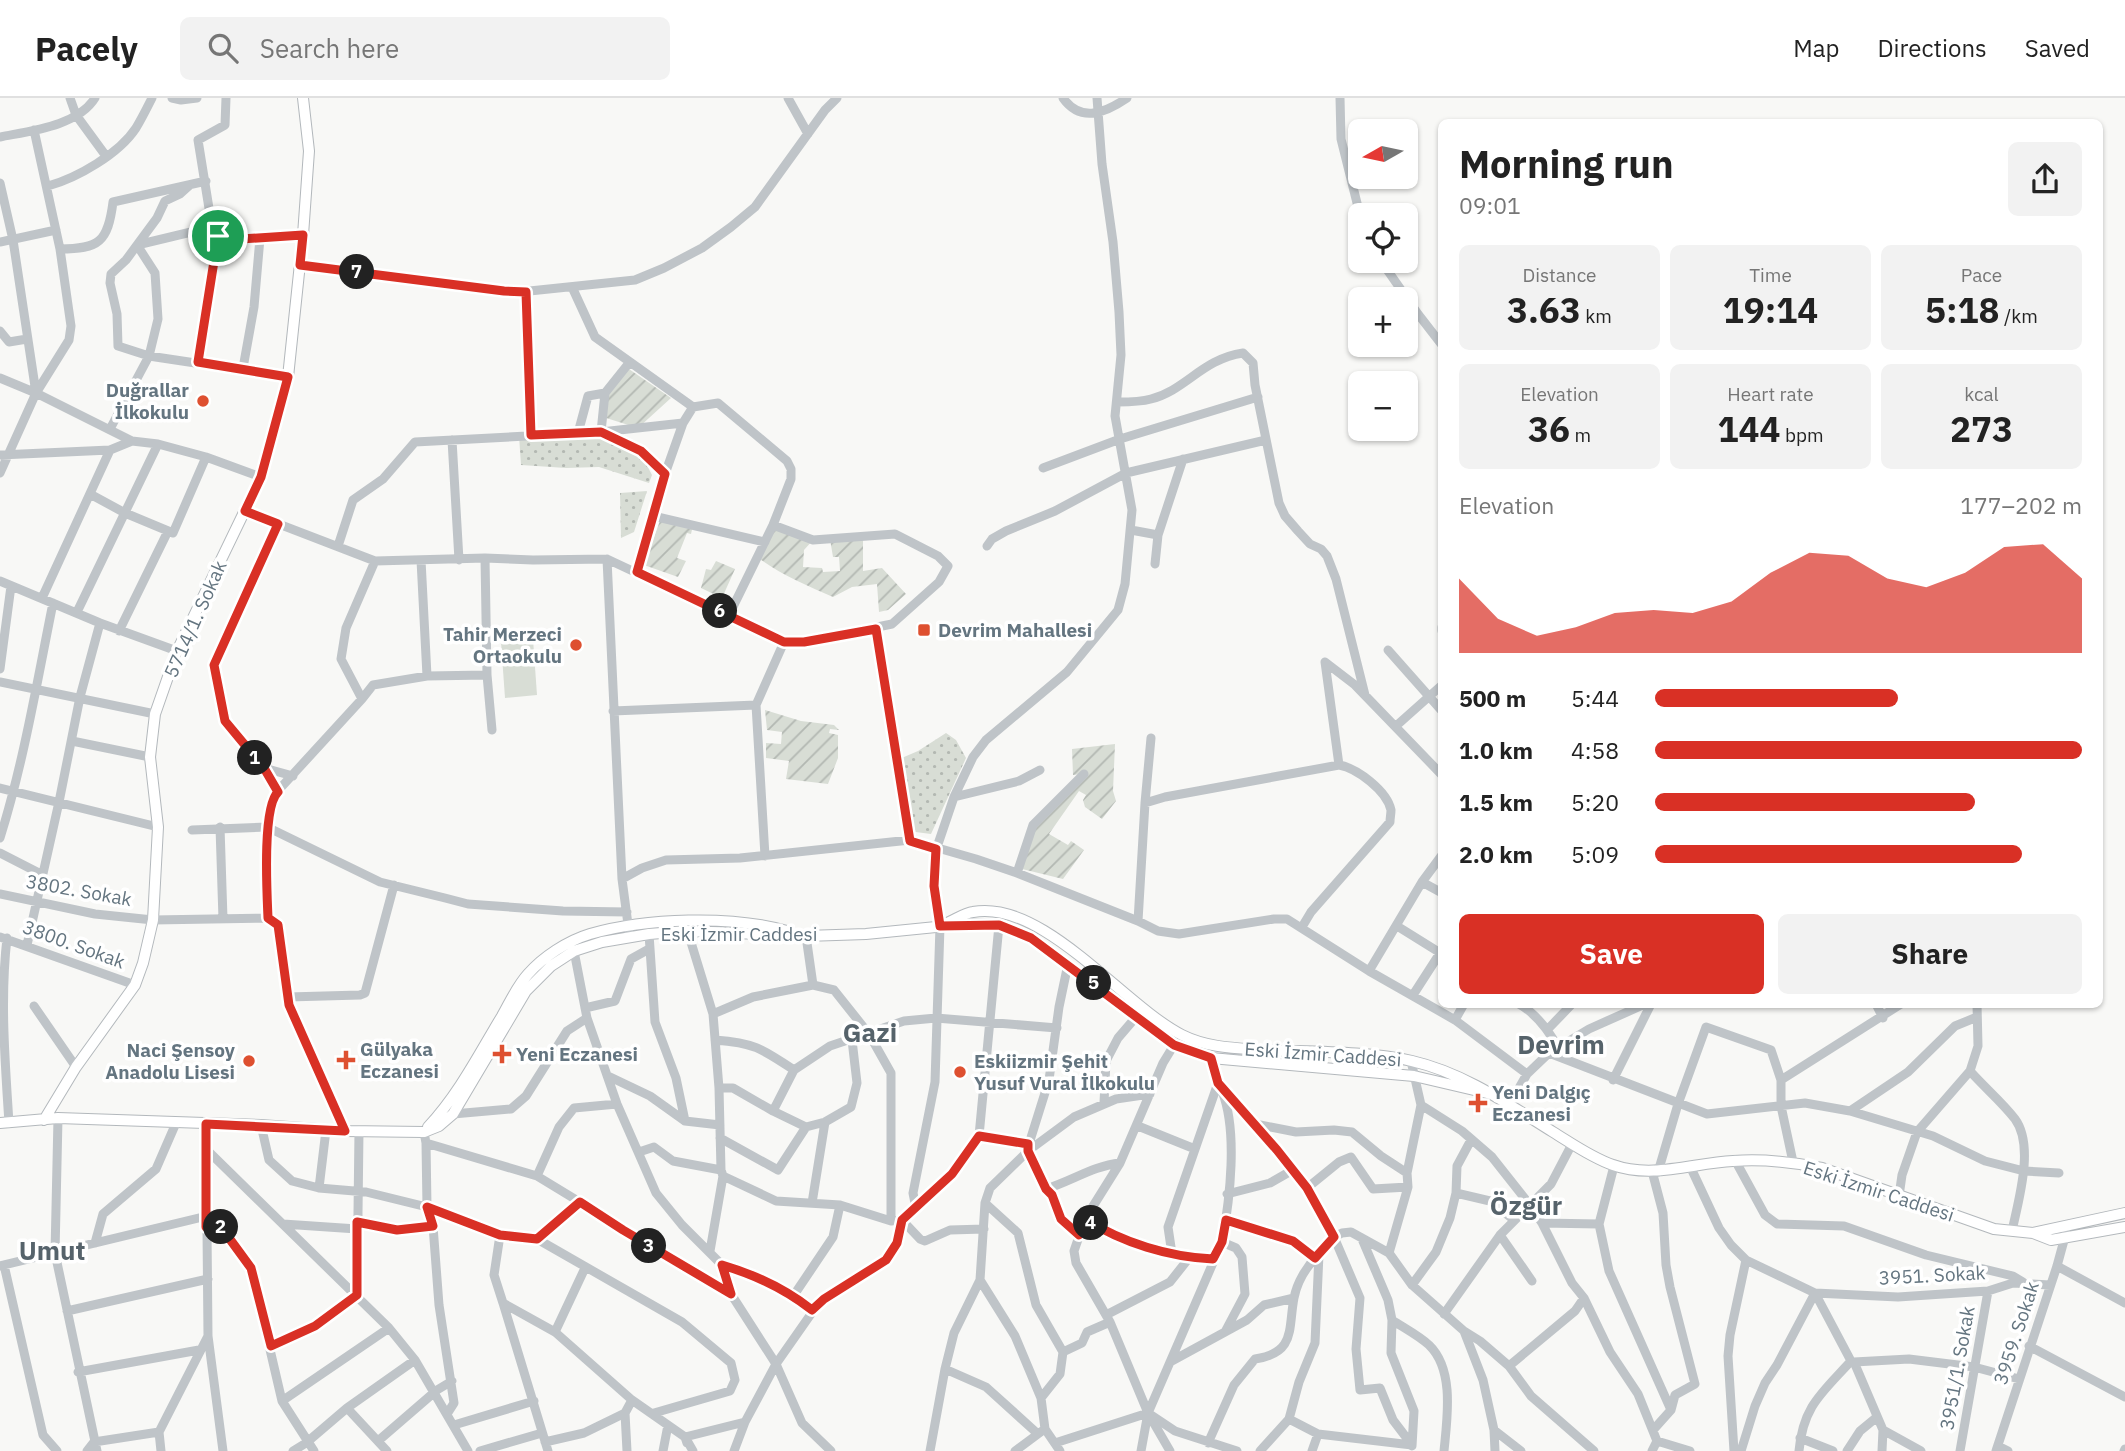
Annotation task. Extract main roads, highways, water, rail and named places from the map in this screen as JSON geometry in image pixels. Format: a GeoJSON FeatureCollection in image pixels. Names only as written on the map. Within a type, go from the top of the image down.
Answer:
{"type":"FeatureCollection","features":[{"type":"Feature","properties":{"kind":"main road","name":"5714/1. Sokak"},"geometry":{"type":"LineString","coordinates":[[44,1119],[76,1067],[135,985],[144,963],[153,919],[159,827],[150,757],[155,714],[177,651],[261,477],[288,377],[309,151],[303,98]]}},
{"type":"Feature","properties":{"kind":"main road","name":"Eski İzmir Caddesi"},"geometry":{"type":"LineString","coordinates":[[940,926],[972,912],[998,912],[1022,918],[1042,929],[1157,1020],[1181,1035],[1201,1043],[1226,1048],[1372,1056],[1411,1061],[1450,1072],[1614,1166],[1655,1172],[1735,1160],[1793,1162],[1822,1168],[1994,1229],[2033,1233],[2051,1240],[2125,1227]]}},
{"type":"Feature","properties":{"kind":"main road","name":"Eski İzmir Caddesi"},"geometry":{"type":"LineString","coordinates":[[425,1137],[453,1114],[526,991],[551,966],[573,951],[629,932],[649,934],[685,926],[806,936],[866,934],[940,926],[999,925],[1031,938],[1174,1045],[1211,1058],[1414,1076],[1492,1094]]}},
{"type":"Feature","properties":{"kind":"main road"},"geometry":{"type":"LineString","coordinates":[[5,1123],[58,1118],[261,1125],[425,1137],[447,1107],[526,976],[545,958],[567,944],[589,935],[685,926]]}},
{"type":"Feature","properties":{"kind":"main road","name":"Eski İzmir Caddesi"},"geometry":{"type":"LineString","coordinates":[[2033,1233],[2125,1213]]}},
{"type":"Feature","properties":{"kind":"place","name":"Duğrallar İlkokulu"},"geometry":{"type":"Point","coordinates":[203,401]}},
{"type":"Feature","properties":{"kind":"place","name":"Devrim Mahallesi"},"geometry":{"type":"Point","coordinates":[924,630]}},
{"type":"Feature","properties":{"kind":"place","name":"Tahir Merzeci Ortaokulu"},"geometry":{"type":"Point","coordinates":[576,645]}},
{"type":"Feature","properties":{"kind":"place","name":"Yeni Eczanesi"},"geometry":{"type":"Point","coordinates":[502,1054]}},
{"type":"Feature","properties":{"kind":"place","name":"Gülyaka Eczanesi"},"geometry":{"type":"Point","coordinates":[346,1060]}},
{"type":"Feature","properties":{"kind":"place","name":"Naci Şensoy Anadolu Lisesi"},"geometry":{"type":"Point","coordinates":[249,1061]}},
{"type":"Feature","properties":{"kind":"place","name":"Eskiizmir Şehit Yusuf Vural İlkokulu"},"geometry":{"type":"Point","coordinates":[960,1072]}},
{"type":"Feature","properties":{"kind":"place","name":"Yeni Dalgıç Eczanesi"},"geometry":{"type":"Point","coordinates":[1478,1103]}},
{"type":"Feature","properties":{"kind":"district","name":"Gazi"},"geometry":{"type":"Point","coordinates":[870,1033]}},
{"type":"Feature","properties":{"kind":"district","name":"Devrim"},"geometry":{"type":"Point","coordinates":[1561,1045]}},
{"type":"Feature","properties":{"kind":"district","name":"Özgür"},"geometry":{"type":"Point","coordinates":[1526,1206]}},
{"type":"Feature","properties":{"kind":"district","name":"Umut"},"geometry":{"type":"Point","coordinates":[52,1251]}}]}
